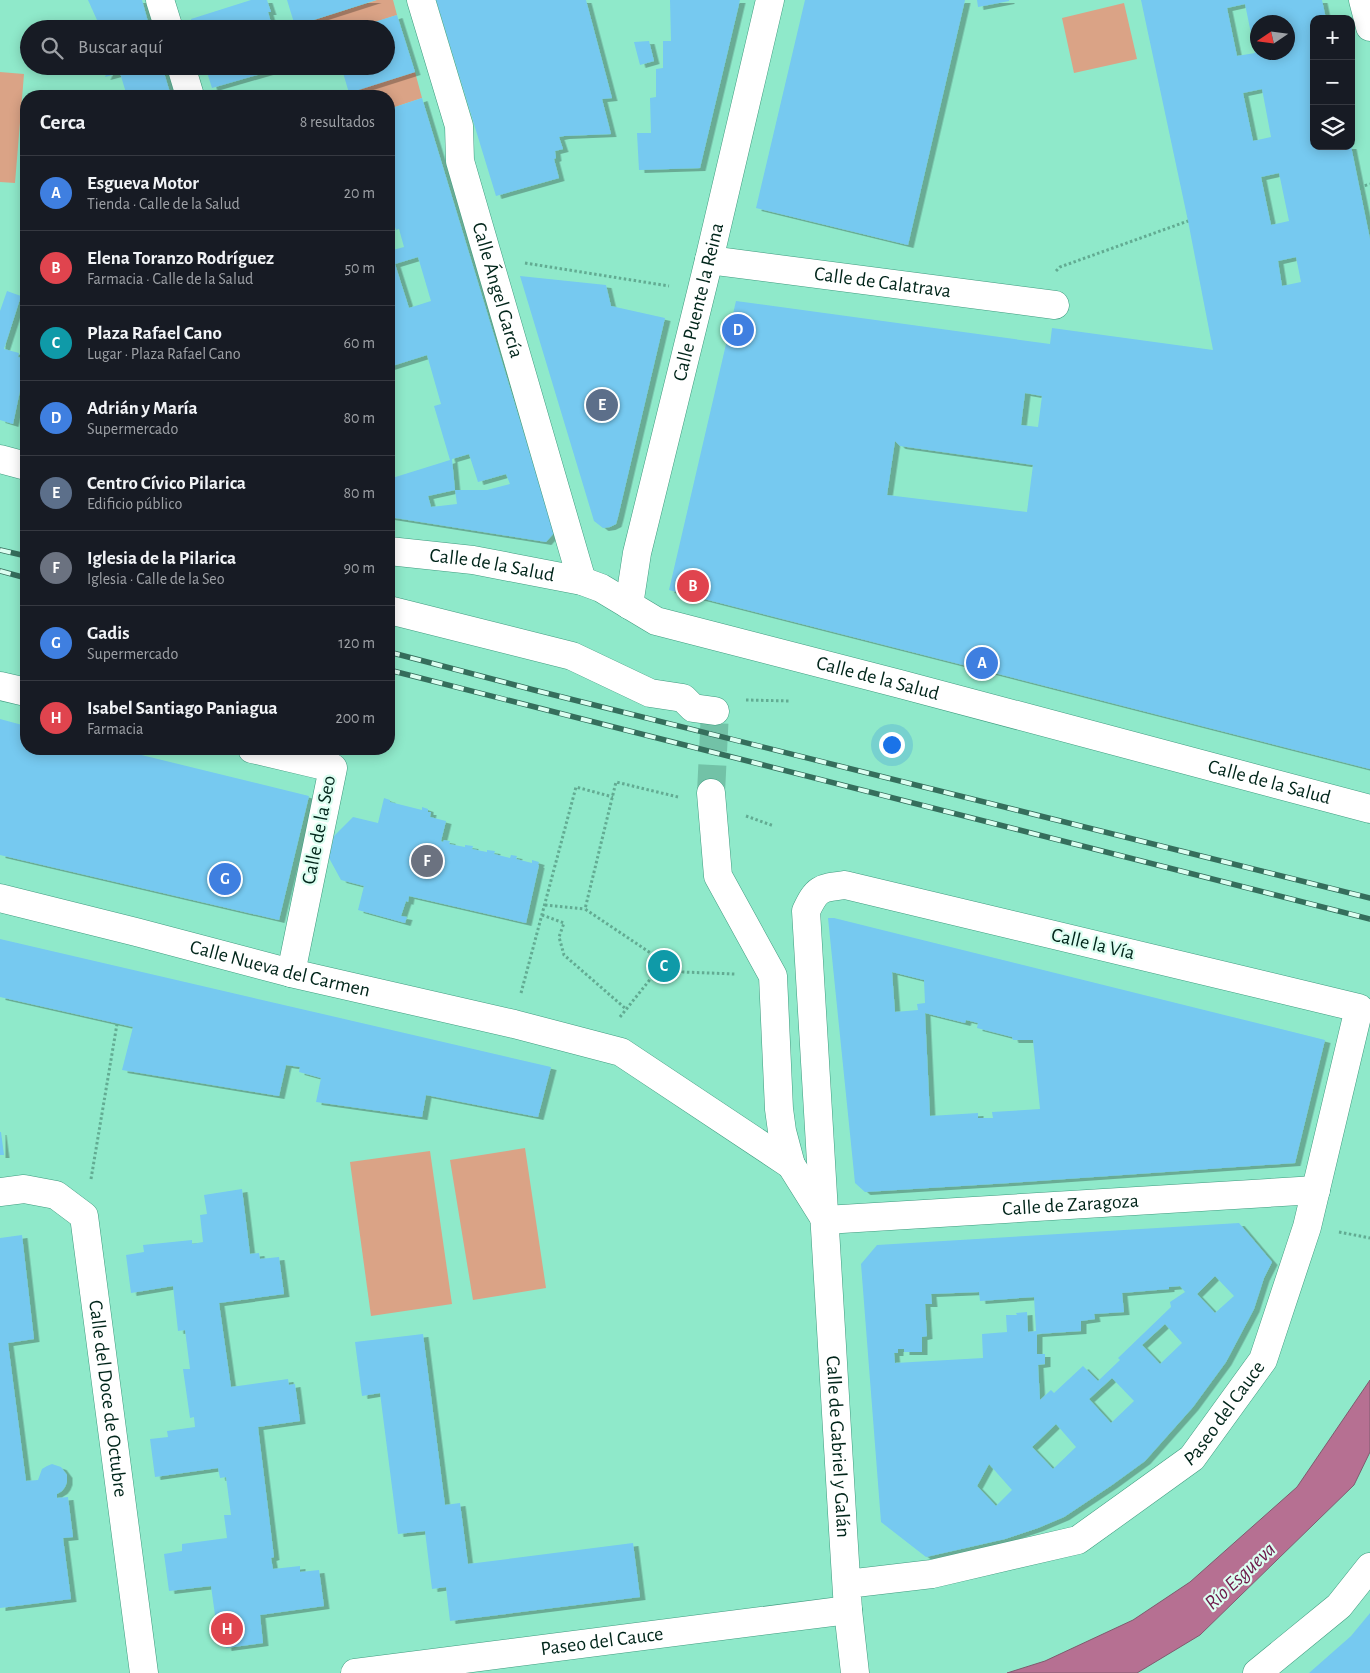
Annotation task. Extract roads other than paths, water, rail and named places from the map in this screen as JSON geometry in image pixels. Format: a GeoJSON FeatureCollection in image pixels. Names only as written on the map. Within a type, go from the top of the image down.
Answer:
{"type":"FeatureCollection","features":[{"type":"Feature","properties":{"kind":"street"},"geometry":{"type":"LineString","coordinates":[[160,0],[166,20]]}},
{"type":"Feature","properties":{"kind":"street","name":"Calle Ángel García"},"geometry":{"type":"LineString","coordinates":[[421,0],[458,126],[460,161],[582,581]]}},
{"type":"Feature","properties":{"kind":"street","name":"Calle Puente la Reina"},"geometry":{"type":"LineString","coordinates":[[629,605],[637,553],[770,0]]}},
{"type":"Feature","properties":{"kind":"street"},"geometry":{"type":"LineString","coordinates":[[1363,0],[1370,26]]}},
{"type":"Feature","properties":{"kind":"street"},"geometry":{"type":"LineString","coordinates":[[183,75],[188,90]]}},
{"type":"Feature","properties":{"kind":"street","name":"Calle de Calatrava"},"geometry":{"type":"LineString","coordinates":[[709,260],[1042,304]]}},
{"type":"Feature","properties":{"kind":"street"},"geometry":{"type":"LineString","coordinates":[[0,459],[20,464]]}},
{"type":"Feature","properties":{"kind":"street","name":"Calle de la Salud"},"geometry":{"type":"LineString","coordinates":[[395,553],[473,560],[582,581],[601,588],[656,621],[1370,808]]}},
{"type":"Feature","properties":{"kind":"street"},"geometry":{"type":"LineString","coordinates":[[395,612],[572,656],[650,693],[683,698],[693,708],[715,710]]}},
{"type":"Feature","properties":{"kind":"street"},"geometry":{"type":"LineString","coordinates":[[0,686],[20,691]]}},
{"type":"Feature","properties":{"kind":"street","name":"Calle de la Seo"},"geometry":{"type":"LineString","coordinates":[[278,755],[333,768],[291,973]]}},
{"type":"Feature","properties":{"kind":"street"},"geometry":{"type":"LineString","coordinates":[[710,793],[718,876],[773,976],[779,1109],[782,1131],[791,1165],[825,1220]]}},
{"type":"Feature","properties":{"kind":"street","name":"Calle la Vía"},"geometry":{"type":"LineString","coordinates":[[826,888],[845,885],[1359,1008]]}},
{"type":"Feature","properties":{"kind":"street","name":"Calle de Gabriel y Galán"},"geometry":{"type":"LineString","coordinates":[[826,888],[814,894],[806,911],[847,1597],[855,1673]]}},
{"type":"Feature","properties":{"kind":"street","name":"Calle Nueva del Carmen"},"geometry":{"type":"LineString","coordinates":[[0,898],[291,973],[514,1024],[621,1052],[791,1165]]}},
{"type":"Feature","properties":{"kind":"street","name":"Paseo del Cauce"},"geometry":{"type":"LineString","coordinates":[[355,1673],[847,1597],[932,1574],[1078,1540],[1192,1458],[1263,1360],[1307,1227],[1359,1008]]}},
{"type":"Feature","properties":{"kind":"street","name":"Calle del Doce de Octubre"},"geometry":{"type":"LineString","coordinates":[[0,1192],[24,1189],[56,1195],[84,1216],[144,1673]]}},
{"type":"Feature","properties":{"kind":"street","name":"Calle de Zaragoza"},"geometry":{"type":"LineString","coordinates":[[825,1220],[1316,1190]]}},
{"type":"Feature","properties":{"kind":"street"},"geometry":{"type":"LineString","coordinates":[[1257,1673],[1338,1606],[1370,1567]]}},
{"type":"Feature","properties":{"kind":"water","name":"Río Esgueva"},"geometry":{"type":"Polygon","coordinates":[[[1370,1380],[1370,1452],[1354,1485],[1200,1635],[1137,1673],[1007,1673],[1045,1661],[1133,1620],[1190,1582],[1297,1487],[1370,1380]]]}},
{"type":"Feature","properties":{"kind":"tunnel"},"geometry":{"type":"LineString","coordinates":[[711,793],[715,711]]}},
{"type":"Feature","properties":{"kind":"railway"},"geometry":{"type":"LineString","coordinates":[[0,550],[20,555]]}},
{"type":"Feature","properties":{"kind":"railway"},"geometry":{"type":"LineString","coordinates":[[0,571],[20,576]]}},
{"type":"Feature","properties":{"kind":"railway"},"geometry":{"type":"LineString","coordinates":[[395,654],[534,690],[1370,898]]}},
{"type":"Feature","properties":{"kind":"railway"},"geometry":{"type":"LineString","coordinates":[[395,672],[1370,919]]}},
{"type":"Feature","properties":{"kind":"place","name":"Adrián y María"},"geometry":{"type":"Point","coordinates":[738,330]}},
{"type":"Feature","properties":{"kind":"place","name":"Centro Cívico Pilarica"},"geometry":{"type":"Point","coordinates":[602,405]}},
{"type":"Feature","properties":{"kind":"place","name":"Elena Toranzo Rodríguez"},"geometry":{"type":"Point","coordinates":[693,586]}},
{"type":"Feature","properties":{"kind":"place","name":"Esgueva Motor"},"geometry":{"type":"Point","coordinates":[982,663]}},
{"type":"Feature","properties":{"kind":"place","name":"Iglesia de la Pilarica"},"geometry":{"type":"Point","coordinates":[427,861]}},
{"type":"Feature","properties":{"kind":"place","name":"Gadis"},"geometry":{"type":"Point","coordinates":[225,879]}},
{"type":"Feature","properties":{"kind":"place","name":"Plaza Rafael Cano"},"geometry":{"type":"Point","coordinates":[664,966]}},
{"type":"Feature","properties":{"kind":"place","name":"Isabel Santiago Paniagua"},"geometry":{"type":"Point","coordinates":[227,1629]}}]}
